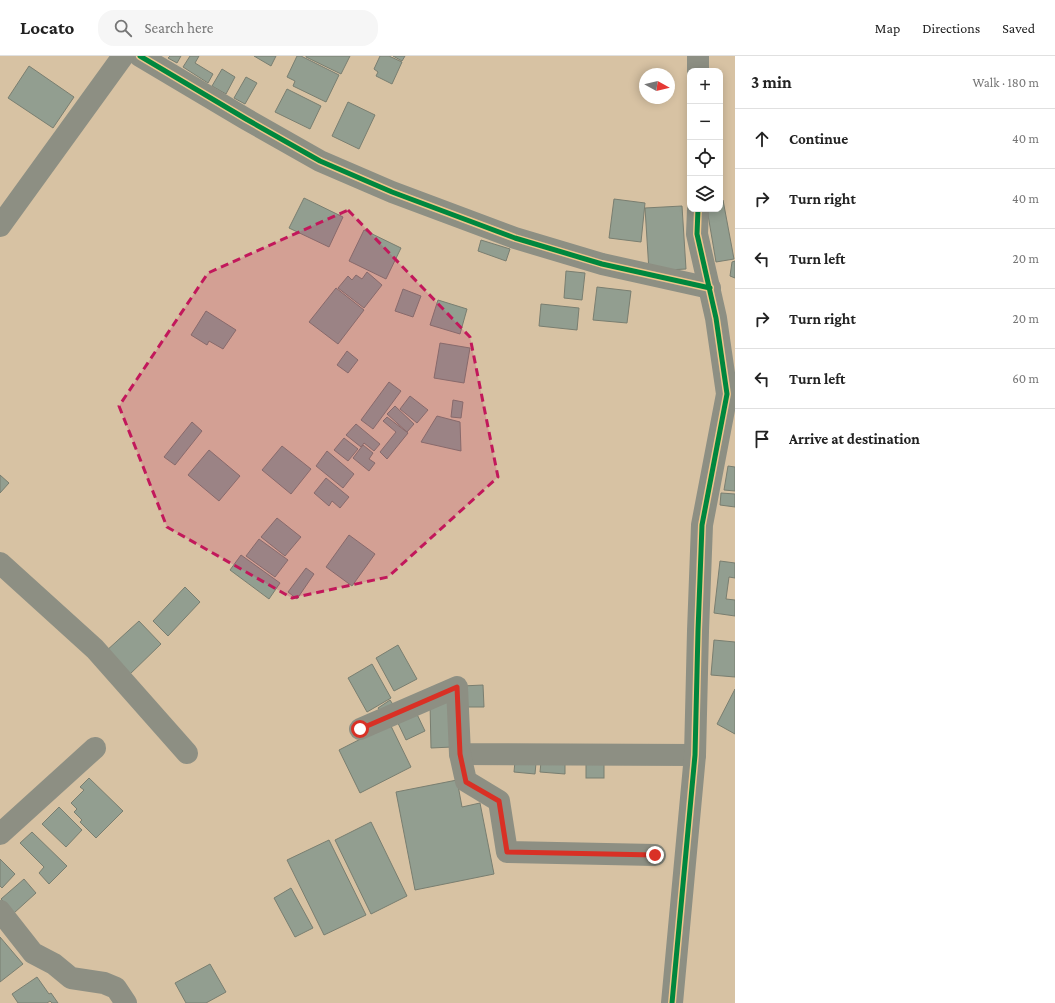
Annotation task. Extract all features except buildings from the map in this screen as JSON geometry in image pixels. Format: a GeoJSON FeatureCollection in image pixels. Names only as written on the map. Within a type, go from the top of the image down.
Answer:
{"type":"FeatureCollection","features":[{"type":"Feature","properties":{"kind":"street"},"geometry":{"type":"LineString","coordinates":[[0,226],[123,56]]}},
{"type":"Feature","properties":{"kind":"street"},"geometry":{"type":"LineString","coordinates":[[140,56],[320,161],[385,189],[515,238],[602,264],[710,288]]}},
{"type":"Feature","properties":{"kind":"street"},"geometry":{"type":"LineString","coordinates":[[698,56],[698,68]]}},
{"type":"Feature","properties":{"kind":"street"},"geometry":{"type":"LineString","coordinates":[[672,1003],[695,755],[702,526],[726,394],[716,318],[697,234],[698,212]]}},
{"type":"Feature","properties":{"kind":"street"},"geometry":{"type":"LineString","coordinates":[[0,563],[95,649],[186,753]]}},
{"type":"Feature","properties":{"kind":"street"},"geometry":{"type":"LineString","coordinates":[[360,729],[457,687],[460,754],[466,782],[499,801],[507,852],[655,855]]}},
{"type":"Feature","properties":{"kind":"street"},"geometry":{"type":"LineString","coordinates":[[0,834],[95,748]]}},
{"type":"Feature","properties":{"kind":"street"},"geometry":{"type":"LineString","coordinates":[[460,754],[695,755]]}},
{"type":"Feature","properties":{"kind":"street"},"geometry":{"type":"LineString","coordinates":[[0,911],[33,953],[54,964],[71,978],[104,983],[116,988],[126,1003]]}},
{"type":"Feature","properties":{"kind":"highlighted area"},"geometry":{"type":"Polygon","coordinates":[[[348,210],[470,337],[498,477],[388,577],[292,598],[167,527],[119,406],[208,273],[348,210]]]}},
{"type":"Feature","properties":{"kind":"cycle path"},"geometry":{"type":"LineString","coordinates":[[140,56],[320,161],[392,192],[515,238],[602,264],[710,288]]}},
{"type":"Feature","properties":{"kind":"cycle path"},"geometry":{"type":"LineString","coordinates":[[672,1003],[695,755],[702,525],[727,394],[716,318],[697,234],[698,212]]}},
{"type":"Feature","properties":{"kind":"route"},"geometry":{"type":"LineString","coordinates":[[360,729],[457,687],[460,754],[466,782],[499,801],[507,852],[655,855]]}}]}
